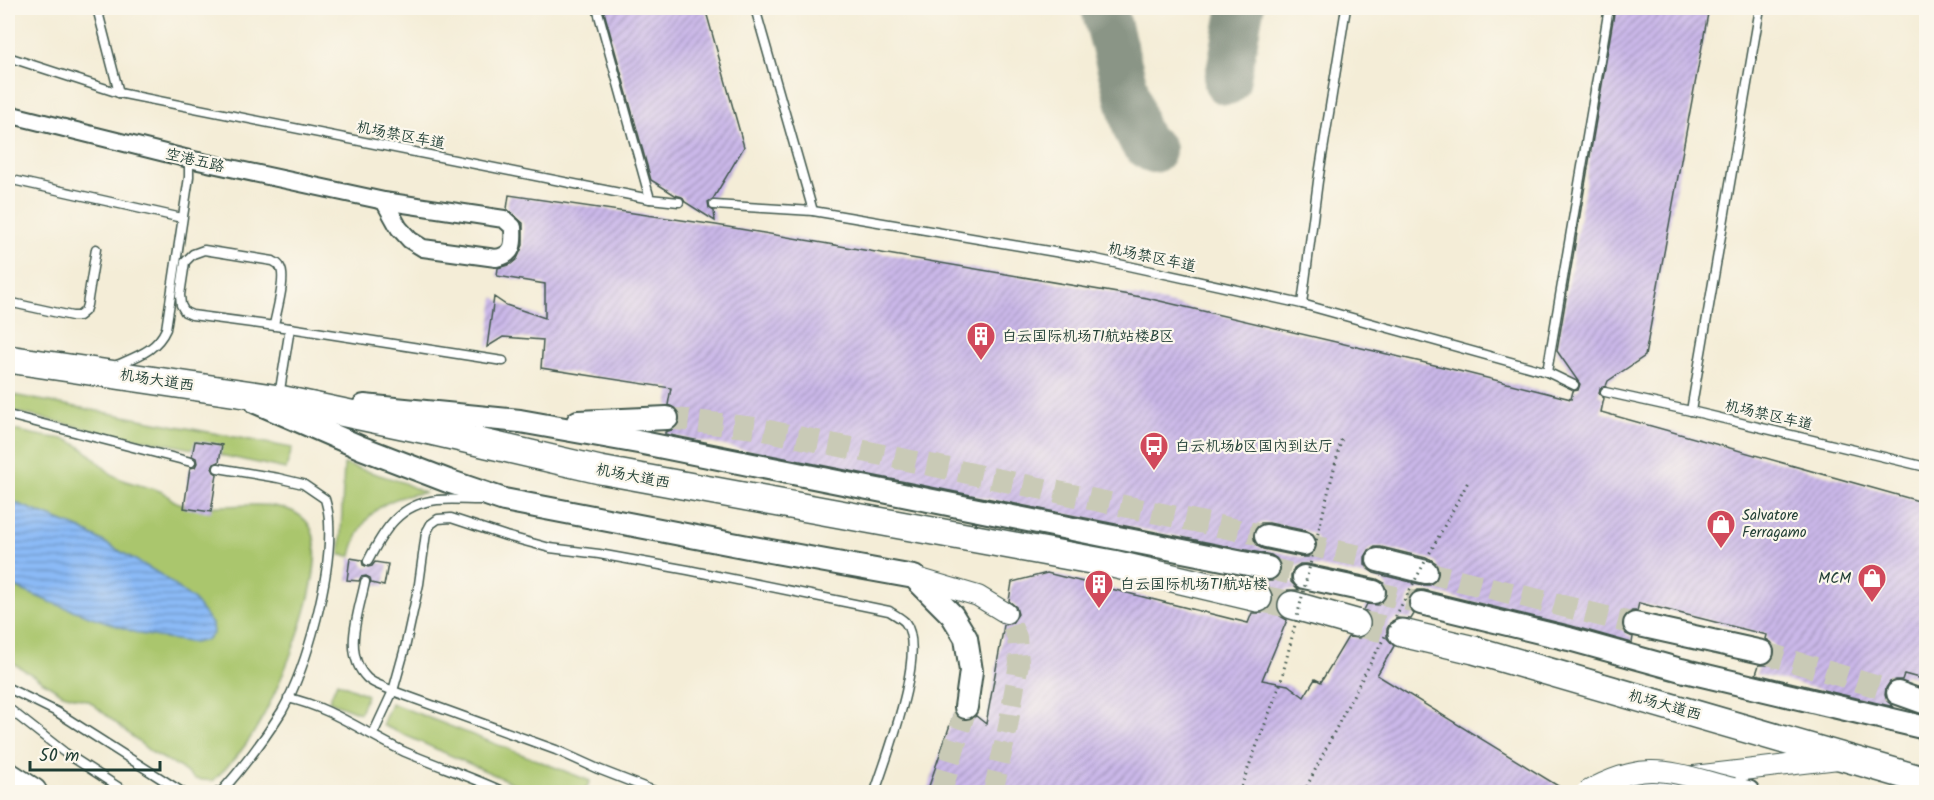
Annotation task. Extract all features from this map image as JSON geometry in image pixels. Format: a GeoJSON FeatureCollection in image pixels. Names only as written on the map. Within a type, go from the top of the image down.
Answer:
{"type":"FeatureCollection","features":[{"type":"Feature","properties":{"kind":"highway","name":"机场大道西"},"geometry":{"type":"LineString","coordinates":[[8,359],[279,399],[600,470],[1113,564],[1258,598]]}},
{"type":"Feature","properties":{"kind":"highway"},"geometry":{"type":"LineString","coordinates":[[1292,605],[1356,623]]}},
{"type":"Feature","properties":{"kind":"highway","name":"机场大道西"},"geometry":{"type":"LineString","coordinates":[[1402,633],[1474,650],[1926,781]]}},
{"type":"Feature","properties":{"kind":"highway"},"geometry":{"type":"LineString","coordinates":[[8,776],[33,792]]}},
{"type":"Feature","properties":{"kind":"main road"},"geometry":{"type":"LineString","coordinates":[[232,391],[362,448],[448,482],[504,500],[748,548],[914,577],[952,615],[966,638],[971,671],[966,707]]}},
{"type":"Feature","properties":{"kind":"main road"},"geometry":{"type":"LineString","coordinates":[[279,399],[520,421],[579,422],[667,418]]}},
{"type":"Feature","properties":{"kind":"main road"},"geometry":{"type":"LineString","coordinates":[[520,421],[638,442],[1268,568]]}},
{"type":"Feature","properties":{"kind":"main road"},"geometry":{"type":"LineString","coordinates":[[1266,536],[1304,544]]}},
{"type":"Feature","properties":{"kind":"main road"},"geometry":{"type":"LineString","coordinates":[[1378,560],[1426,572]]}},
{"type":"Feature","properties":{"kind":"main road"},"geometry":{"type":"LineString","coordinates":[[1304,577],[1374,592]]}},
{"type":"Feature","properties":{"kind":"main road"},"geometry":{"type":"LineString","coordinates":[[1420,603],[1926,728]]}},
{"type":"Feature","properties":{"kind":"main road"},"geometry":{"type":"LineString","coordinates":[[1635,624],[1762,652]]}},
{"type":"Feature","properties":{"kind":"main road"},"geometry":{"type":"LineString","coordinates":[[1898,693],[1926,703]]}},
{"type":"Feature","properties":{"kind":"main road"},"geometry":{"type":"LineString","coordinates":[[1693,792],[1741,783]]}},
{"type":"Feature","properties":{"kind":"street","name":"空港五路"},"geometry":{"type":"LineString","coordinates":[[8,114],[189,159],[384,201],[504,219],[513,228],[511,251],[507,255],[496,258],[423,248],[410,240],[399,228],[384,201]]}},
{"type":"Feature","properties":{"kind":"street"},"geometry":{"type":"LineString","coordinates":[[914,577],[978,596],[1006,614]]}},
{"type":"Feature","properties":{"kind":"street"},"geometry":{"type":"LineString","coordinates":[[1671,792],[1741,783],[1850,758]]}},
{"type":"Feature","properties":{"kind":"street"},"geometry":{"type":"LineString","coordinates":[[1586,792],[1630,773],[1654,770],[1741,783]]}},
{"type":"Feature","properties":{"kind":"street"},"geometry":{"type":"LineString","coordinates":[[1616,792],[1626,787],[1660,780],[1741,783]]}},
{"type":"Feature","properties":{"kind":"lane"},"geometry":{"type":"LineString","coordinates":[[97,8],[119,93]]}},
{"type":"Feature","properties":{"kind":"lane"},"geometry":{"type":"LineString","coordinates":[[597,8],[650,199]]}},
{"type":"Feature","properties":{"kind":"lane"},"geometry":{"type":"LineString","coordinates":[[755,8],[813,210]]}},
{"type":"Feature","properties":{"kind":"lane"},"geometry":{"type":"LineString","coordinates":[[1302,304],[1318,181],[1346,8]]}},
{"type":"Feature","properties":{"kind":"lane"},"geometry":{"type":"LineString","coordinates":[[1547,372],[1609,8]]}},
{"type":"Feature","properties":{"kind":"lane"},"geometry":{"type":"LineString","coordinates":[[1691,411],[1760,8]]}},
{"type":"Feature","properties":{"kind":"lane","name":"机场禁区车道"},"geometry":{"type":"LineString","coordinates":[[8,57],[119,93],[650,199],[679,202]]}},
{"type":"Feature","properties":{"kind":"lane"},"geometry":{"type":"LineString","coordinates":[[102,372],[152,348],[161,341],[166,329],[189,177],[189,159]]}},
{"type":"Feature","properties":{"kind":"lane"},"geometry":{"type":"LineString","coordinates":[[8,179],[182,218]]}},
{"type":"Feature","properties":{"kind":"lane","name":"机场禁区车道"},"geometry":{"type":"LineString","coordinates":[[714,205],[813,210],[1096,259],[1302,304],[1547,372],[1574,385]]}},
{"type":"Feature","properties":{"kind":"lane"},"geometry":{"type":"LineString","coordinates":[[8,302],[79,316],[85,311],[87,305],[96,249]]}},
{"type":"Feature","properties":{"kind":"lane"},"geometry":{"type":"LineString","coordinates":[[274,325],[282,284],[280,265],[273,261],[204,250],[193,254],[185,262],[180,295],[181,305],[185,312],[192,315],[274,325],[503,361]]}},
{"type":"Feature","properties":{"kind":"lane"},"geometry":{"type":"LineString","coordinates":[[279,399],[290,328]]}},
{"type":"Feature","properties":{"kind":"lane","name":"机场禁区车道"},"geometry":{"type":"LineString","coordinates":[[1605,392],[1926,467]]}},
{"type":"Feature","properties":{"kind":"lane"},"geometry":{"type":"LineString","coordinates":[[8,415],[191,462]]}},
{"type":"Feature","properties":{"kind":"lane"},"geometry":{"type":"LineString","coordinates":[[218,468],[278,477],[303,484],[325,499],[329,521],[327,557],[320,602],[309,648],[288,698],[253,755],[222,791],[218,792]]}},
{"type":"Feature","properties":{"kind":"lane"},"geometry":{"type":"LineString","coordinates":[[368,561],[378,540],[398,515],[416,505],[437,500],[504,500]]}},
{"type":"Feature","properties":{"kind":"lane"},"geometry":{"type":"LineString","coordinates":[[373,734],[393,691],[413,618],[426,533],[431,524],[438,519],[451,518],[550,548],[688,570],[889,611],[905,621],[911,637],[913,654],[910,680],[875,792]]}},
{"type":"Feature","properties":{"kind":"lane"},"geometry":{"type":"LineString","coordinates":[[365,582],[355,627],[354,646],[356,662],[368,679],[393,691],[556,750],[657,792]]}},
{"type":"Feature","properties":{"kind":"lane"},"geometry":{"type":"LineString","coordinates":[[8,688],[57,712],[182,792]]}},
{"type":"Feature","properties":{"kind":"lane"},"geometry":{"type":"LineString","coordinates":[[288,698],[306,702],[404,751],[504,792]]}},
{"type":"Feature","properties":{"kind":"lane"},"geometry":{"type":"LineString","coordinates":[[8,708],[64,752],[126,792]]}},
{"type":"Feature","properties":{"kind":"path"},"geometry":{"type":"LineString","coordinates":[[1239,792],[1280,686],[1342,437]]}},
{"type":"Feature","properties":{"kind":"path"},"geometry":{"type":"LineString","coordinates":[[1304,792],[1354,693],[1469,480]]}},
{"type":"Feature","properties":{"kind":"green space"},"geometry":{"type":"Polygon","coordinates":[[[8,394],[292,448],[286,469],[100,432],[8,410],[8,394]]]}},
{"type":"Feature","properties":{"kind":"green space"},"geometry":{"type":"Polygon","coordinates":[[[8,429],[70,441],[86,451],[114,476],[160,491],[179,503],[211,507],[264,505],[280,507],[295,512],[307,522],[314,540],[315,565],[309,595],[289,660],[250,739],[213,781],[195,779],[179,767],[151,752],[89,701],[63,694],[8,660],[8,584],[50,602],[194,600],[158,573],[81,529],[8,500],[8,429]]]}},
{"type":"Feature","properties":{"kind":"green space"},"geometry":{"type":"Polygon","coordinates":[[[344,464],[402,482],[425,493],[397,498],[376,510],[361,529],[351,556],[340,555],[344,464]]]}},
{"type":"Feature","properties":{"kind":"green space"},"geometry":{"type":"Polygon","coordinates":[[[337,682],[367,695],[360,713],[329,701],[337,682]]]}},
{"type":"Feature","properties":{"kind":"green space"},"geometry":{"type":"Polygon","coordinates":[[[391,703],[590,781],[584,792],[533,792],[382,725],[391,703]]]}},
{"type":"Feature","properties":{"kind":"water"},"geometry":{"type":"Polygon","coordinates":[[[8,500],[81,529],[158,573],[194,600],[212,624],[213,634],[206,640],[194,643],[140,634],[50,602],[8,584],[8,500]]]}},
{"type":"Feature","properties":{"kind":"building"},"geometry":{"type":"Polygon","coordinates":[[[603,8],[705,8],[744,147],[713,199],[708,202],[709,208],[714,211],[715,221],[685,202],[682,197],[651,180],[603,8]]]}},
{"type":"Feature","properties":{"kind":"building","name":"白云国际机场T1航站楼B区"},"geometry":{"type":"Polygon","coordinates":[[[1615,8],[1709,8],[1645,356],[1608,381],[1606,386],[1600,388],[1599,394],[1604,398],[1601,412],[1926,503],[1926,680],[1904,674],[1902,680],[1890,682],[1885,695],[1887,701],[1894,707],[1756,674],[1759,665],[1767,665],[1775,655],[1775,647],[1766,639],[1767,635],[1639,603],[1637,611],[1625,615],[1622,622],[1626,634],[1633,637],[1632,643],[1572,626],[1418,590],[1408,599],[1408,607],[1414,614],[1411,619],[1397,618],[1390,623],[1387,629],[1387,638],[1394,646],[1377,675],[1568,792],[927,792],[954,713],[958,718],[965,720],[976,716],[986,724],[1004,625],[1012,623],[1018,614],[1016,607],[1009,601],[1012,582],[1047,573],[1248,623],[1252,613],[1262,613],[1270,608],[1273,594],[1263,581],[1272,581],[1278,577],[1281,563],[1271,555],[665,434],[675,429],[680,418],[678,410],[668,405],[671,388],[541,368],[543,340],[503,337],[487,347],[494,297],[506,305],[545,318],[545,284],[497,276],[498,268],[511,264],[517,259],[523,245],[523,223],[507,209],[509,195],[716,225],[1147,298],[1571,399],[1573,391],[1578,390],[1580,384],[1557,351],[1615,8]],[[1261,523],[1253,533],[1253,540],[1263,549],[1308,557],[1317,547],[1317,539],[1307,531],[1261,523]],[[1381,547],[1369,550],[1365,557],[1365,564],[1374,573],[1423,585],[1430,585],[1439,576],[1439,568],[1430,559],[1381,547]],[[1300,564],[1294,568],[1291,582],[1299,590],[1288,590],[1281,593],[1277,600],[1280,616],[1287,620],[1262,680],[1288,685],[1304,697],[1315,679],[1321,682],[1348,637],[1359,638],[1367,634],[1371,628],[1371,620],[1368,612],[1364,610],[1367,604],[1378,605],[1384,601],[1387,587],[1377,579],[1307,564],[1300,564]]]}},
{"type":"Feature","properties":{"kind":"building"},"geometry":{"type":"Polygon","coordinates":[[[195,441],[222,445],[219,462],[212,468],[217,474],[211,512],[184,508],[190,468],[195,467],[197,463],[196,458],[192,456],[195,441]]]}},
{"type":"Feature","properties":{"kind":"building"},"geometry":{"type":"Polygon","coordinates":[[[350,558],[362,560],[363,565],[368,567],[375,562],[388,564],[384,586],[371,583],[370,578],[366,576],[361,577],[359,581],[347,580],[350,558]]]}},
{"type":"Feature","properties":{"kind":"taxiway"},"geometry":{"type":"LineString","coordinates":[[1104,8],[1136,129],[1143,143],[1153,150]]}},
{"type":"Feature","properties":{"kind":"taxiway"},"geometry":{"type":"LineString","coordinates":[[1227,82],[1241,8]]}},
{"type":"Feature","properties":{"kind":"tunnel"},"geometry":{"type":"LineString","coordinates":[[667,418],[755,428],[1266,536]]}},
{"type":"Feature","properties":{"kind":"tunnel"},"geometry":{"type":"LineString","coordinates":[[1304,544],[1378,560]]}},
{"type":"Feature","properties":{"kind":"tunnel"},"geometry":{"type":"LineString","coordinates":[[1268,568],[1304,577]]}},
{"type":"Feature","properties":{"kind":"tunnel"},"geometry":{"type":"LineString","coordinates":[[1426,572],[1635,624]]}},
{"type":"Feature","properties":{"kind":"tunnel"},"geometry":{"type":"LineString","coordinates":[[1374,592],[1421,603]]}},
{"type":"Feature","properties":{"kind":"tunnel"},"geometry":{"type":"LineString","coordinates":[[1258,598],[1292,605]]}},
{"type":"Feature","properties":{"kind":"tunnel"},"geometry":{"type":"LineString","coordinates":[[993,792],[1007,732],[1019,663],[1017,637],[1006,613]]}},
{"type":"Feature","properties":{"kind":"tunnel"},"geometry":{"type":"LineString","coordinates":[[1356,623],[1402,633]]}},
{"type":"Feature","properties":{"kind":"tunnel"},"geometry":{"type":"LineString","coordinates":[[1762,652],[1898,693]]}},
{"type":"Feature","properties":{"kind":"tunnel"},"geometry":{"type":"LineString","coordinates":[[941,792],[966,707]]}},
{"type":"Feature","properties":{"kind":"place","name":"白云国际机场T1航站楼B区"},"geometry":{"type":"Point","coordinates":[981,362]}},
{"type":"Feature","properties":{"kind":"place","name":"白云机场b区国内到达厅"},"geometry":{"type":"Point","coordinates":[1154,472]}},
{"type":"Feature","properties":{"kind":"place","name":"Salvatore Ferragamo"},"geometry":{"type":"Point","coordinates":[1721,550]}},
{"type":"Feature","properties":{"kind":"place","name":"MCM"},"geometry":{"type":"Point","coordinates":[1872,604]}},
{"type":"Feature","properties":{"kind":"place","name":"白云国际机场T1航站楼"},"geometry":{"type":"Point","coordinates":[1099,610]}}]}
